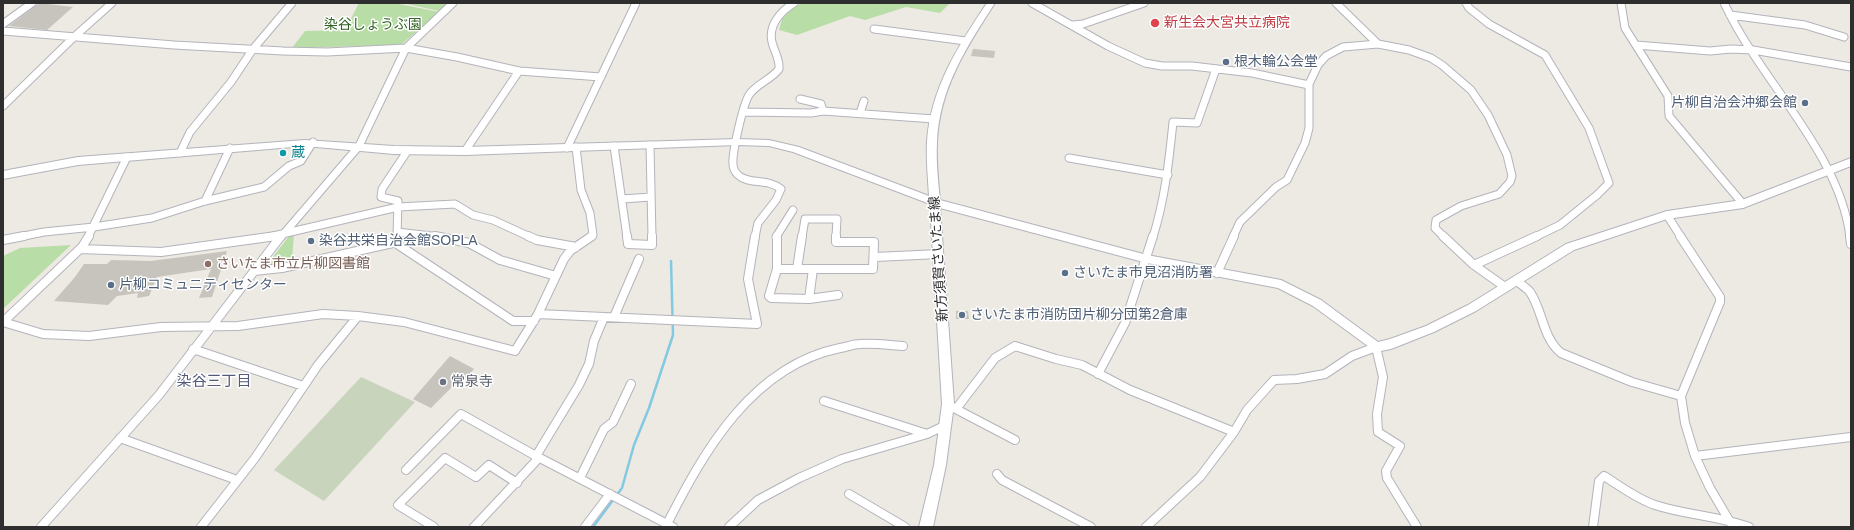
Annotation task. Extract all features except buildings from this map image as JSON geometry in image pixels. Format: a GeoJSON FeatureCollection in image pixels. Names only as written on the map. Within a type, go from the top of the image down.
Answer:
{"type":"FeatureCollection","features":[{"type":"Feature","properties":{"kind":"street"},"geometry":{"type":"LineString","coordinates":[[3,24],[32,3]]}},
{"type":"Feature","properties":{"kind":"street"},"geometry":{"type":"LineString","coordinates":[[3,106],[74,37],[112,3]]}},
{"type":"Feature","properties":{"kind":"street"},"geometry":{"type":"LineString","coordinates":[[180,153],[190,132],[231,82],[253,49],[292,3]]}},
{"type":"Feature","properties":{"kind":"street"},"geometry":{"type":"LineString","coordinates":[[41,527],[158,395],[282,235],[359,146],[406,48],[453,3]]}},
{"type":"Feature","properties":{"kind":"street"},"geometry":{"type":"LineString","coordinates":[[127,157],[94,227],[80,249],[3,322],[43,334],[88,336],[161,327],[238,326],[323,314],[358,316],[429,328],[515,351],[536,318],[564,259],[576,246],[593,235],[590,213],[581,190],[572,147],[600,77],[636,3]]}},
{"type":"Feature","properties":{"kind":"street"},"geometry":{"type":"LineString","coordinates":[[408,150],[382,189],[381,197],[398,201],[397,244],[513,321],[536,318],[614,317],[757,324],[748,279],[753,248],[758,223],[776,200],[781,189],[776,183],[763,180],[745,180],[737,174],[732,164],[743,112],[748,96],[772,77],[779,69],[778,56],[771,40],[772,30],[785,8],[794,3]]}},
{"type":"Feature","properties":{"kind":"street","name":"新方須賀さいたま線"},"geometry":{"type":"LineString","coordinates":[[926,527],[940,465],[946,425],[952,406],[934,202],[931,154],[934,119],[942,86],[956,57],[991,3]]}},
{"type":"Feature","properties":{"kind":"street"},"geometry":{"type":"LineString","coordinates":[[1032,3],[1108,46],[1145,63],[1162,66],[1192,66],[1216,69],[1275,77],[1309,85]]}},
{"type":"Feature","properties":{"kind":"street"},"geometry":{"type":"LineString","coordinates":[[1073,25],[1083,24],[1144,3]]}},
{"type":"Feature","properties":{"kind":"street"},"geometry":{"type":"LineString","coordinates":[[1336,3],[1378,44]]}},
{"type":"Feature","properties":{"kind":"street"},"geometry":{"type":"LineString","coordinates":[[1466,3],[1469,8],[1489,24],[1545,55],[1589,128],[1608,183],[1597,195],[1560,225],[1474,265]]}},
{"type":"Feature","properties":{"kind":"street"},"geometry":{"type":"LineString","coordinates":[[1621,3],[1625,28],[1668,96],[1669,116],[1743,204]]}},
{"type":"Feature","properties":{"kind":"street"},"geometry":{"type":"LineString","coordinates":[[1724,3],[1730,15],[1797,117],[1829,171],[1850,220],[1851,244]]}},
{"type":"Feature","properties":{"kind":"street"},"geometry":{"type":"LineString","coordinates":[[1730,15],[1805,25],[1844,37]]}},
{"type":"Feature","properties":{"kind":"street"},"geometry":{"type":"LineString","coordinates":[[874,29],[966,41]]}},
{"type":"Feature","properties":{"kind":"street"},"geometry":{"type":"LineString","coordinates":[[3,31],[174,45],[308,52],[406,48],[457,57],[519,71],[600,77]]}},
{"type":"Feature","properties":{"kind":"street"},"geometry":{"type":"LineString","coordinates":[[1217,273],[1240,222],[1276,187],[1287,180],[1305,143],[1309,128],[1309,85],[1318,66],[1326,56],[1333,52],[1351,46],[1378,44],[1409,50],[1431,58],[1442,65],[1471,90],[1488,115],[1504,150],[1512,176],[1510,182],[1500,194],[1461,206],[1443,215],[1436,220],[1435,228],[1474,265],[1505,287]]}},
{"type":"Feature","properties":{"kind":"street"},"geometry":{"type":"LineString","coordinates":[[1636,44],[1710,51],[1732,48],[1753,50],[1851,67]]}},
{"type":"Feature","properties":{"kind":"street"},"geometry":{"type":"LineString","coordinates":[[1098,374],[1125,323],[1161,212],[1168,175],[1173,122],[1197,123],[1216,69]]}},
{"type":"Feature","properties":{"kind":"street"},"geometry":{"type":"LineString","coordinates":[[465,151],[519,71]]}},
{"type":"Feature","properties":{"kind":"street"},"geometry":{"type":"LineString","coordinates":[[800,99],[818,102],[823,110]]}},
{"type":"Feature","properties":{"kind":"street"},"geometry":{"type":"LineString","coordinates":[[860,113],[864,100]]}},
{"type":"Feature","properties":{"kind":"street"},"geometry":{"type":"LineString","coordinates":[[743,112],[811,113],[823,110],[934,119]]}},
{"type":"Feature","properties":{"kind":"street"},"geometry":{"type":"LineString","coordinates":[[3,240],[44,232],[94,227],[152,218],[205,201],[264,187],[289,166],[301,160],[312,142]]}},
{"type":"Feature","properties":{"kind":"street"},"geometry":{"type":"LineString","coordinates":[[3,175],[78,161],[312,142],[408,150],[465,151],[737,142],[769,143],[795,149],[934,202],[1147,259],[1217,273],[1266,280],[1291,288],[1317,303],[1376,347],[1383,377],[1377,414],[1378,432],[1400,446],[1386,472],[1387,478],[1417,527]]}},
{"type":"Feature","properties":{"kind":"street"},"geometry":{"type":"LineString","coordinates":[[614,146],[628,244],[652,245],[650,145]]}},
{"type":"Feature","properties":{"kind":"street"},"geometry":{"type":"LineString","coordinates":[[205,201],[230,148]]}},
{"type":"Feature","properties":{"kind":"street"},"geometry":{"type":"LineString","coordinates":[[1069,158],[1168,175]]}},
{"type":"Feature","properties":{"kind":"street"},"geometry":{"type":"LineString","coordinates":[[1146,527],[1200,477],[1234,432],[1247,410],[1274,380],[1297,379],[1325,374],[1352,356],[1376,347],[1391,344],[1430,328],[1472,308],[1570,247],[1667,215],[1743,204],[1851,162]]}},
{"type":"Feature","properties":{"kind":"street"},"geometry":{"type":"LineString","coordinates":[[622,199],[651,197]]}},
{"type":"Feature","properties":{"kind":"street"},"geometry":{"type":"LineString","coordinates":[[80,249],[161,252],[282,235],[398,207],[455,204],[473,215],[494,220],[537,240],[576,246]]}},
{"type":"Feature","properties":{"kind":"street"},"geometry":{"type":"LineString","coordinates":[[793,210],[776,236],[777,269],[770,296],[771,298],[809,298],[838,295]]}},
{"type":"Feature","properties":{"kind":"street"},"geometry":{"type":"LineString","coordinates":[[1667,215],[1720,297],[1720,302],[1681,396],[1685,423],[1695,456],[1710,488],[1731,523]]}},
{"type":"Feature","properties":{"kind":"street"},"geometry":{"type":"LineString","coordinates":[[777,269],[797,269],[873,269],[875,257],[874,242],[836,242],[837,219],[805,219],[797,269]]}},
{"type":"Feature","properties":{"kind":"street"},"geometry":{"type":"LineString","coordinates":[[397,232],[436,236],[469,243],[500,260],[556,276]]}},
{"type":"Feature","properties":{"kind":"street"},"geometry":{"type":"LineString","coordinates":[[254,271],[282,268],[397,242]]}},
{"type":"Feature","properties":{"kind":"street"},"geometry":{"type":"LineString","coordinates":[[875,257],[939,254]]}},
{"type":"Feature","properties":{"kind":"street"},"geometry":{"type":"LineString","coordinates":[[614,317],[639,259]]}},
{"type":"Feature","properties":{"kind":"street"},"geometry":{"type":"LineString","coordinates":[[809,298],[813,269]]}},
{"type":"Feature","properties":{"kind":"street"},"geometry":{"type":"LineString","coordinates":[[1516,280],[1530,292],[1546,332],[1555,348],[1561,353],[1632,382],[1681,396]]}},
{"type":"Feature","properties":{"kind":"street"},"geometry":{"type":"LineString","coordinates":[[200,527],[255,458],[318,365],[358,316]]}},
{"type":"Feature","properties":{"kind":"street"},"geometry":{"type":"LineString","coordinates":[[474,527],[517,483],[536,461],[536,456],[578,386],[589,364],[594,341],[604,317]]}},
{"type":"Feature","properties":{"kind":"street"},"geometry":{"type":"LineString","coordinates":[[406,470],[461,414],[536,456],[670,525],[693,472],[704,454],[739,408],[773,376],[807,359],[838,348],[874,343],[903,346]]}},
{"type":"Feature","properties":{"kind":"street"},"geometry":{"type":"LineString","coordinates":[[1015,440],[952,406],[995,358],[1006,350],[1015,346],[1074,363],[1130,390],[1234,432]]}},
{"type":"Feature","properties":{"kind":"street"},"geometry":{"type":"LineString","coordinates":[[193,349],[303,386]]}},
{"type":"Feature","properties":{"kind":"street"},"geometry":{"type":"LineString","coordinates":[[580,478],[604,429],[613,422],[632,384]]}},
{"type":"Feature","properties":{"kind":"street"},"geometry":{"type":"LineString","coordinates":[[824,401],[927,434]]}},
{"type":"Feature","properties":{"kind":"street"},"geometry":{"type":"LineString","coordinates":[[729,527],[758,500],[799,478],[842,460],[927,434],[946,425]]}},
{"type":"Feature","properties":{"kind":"street"},"geometry":{"type":"LineString","coordinates":[[120,438],[237,480]]}},
{"type":"Feature","properties":{"kind":"street"},"geometry":{"type":"LineString","coordinates":[[1695,456],[1851,438]]}},
{"type":"Feature","properties":{"kind":"street"},"geometry":{"type":"LineString","coordinates":[[434,527],[398,505],[445,458],[476,477],[489,464],[517,483]]}},
{"type":"Feature","properties":{"kind":"street"},"geometry":{"type":"LineString","coordinates":[[997,474],[1002,480],[1015,488],[1091,527]]}},
{"type":"Feature","properties":{"kind":"street"},"geometry":{"type":"LineString","coordinates":[[1593,527],[1599,481],[1604,476],[1633,495],[1655,504],[1749,527]]}},
{"type":"Feature","properties":{"kind":"street"},"geometry":{"type":"LineString","coordinates":[[585,527],[610,494]]}},
{"type":"Feature","properties":{"kind":"street"},"geometry":{"type":"LineString","coordinates":[[849,494],[901,526]]}},
{"type":"Feature","properties":{"kind":"green space","name":"染谷しょうぶ園"},"geometry":{"type":"Polygon","coordinates":[[[359,3],[399,4],[439,12],[401,45],[292,48],[305,31],[345,30],[359,3]]]}},
{"type":"Feature","properties":{"kind":"green space"},"geometry":{"type":"Polygon","coordinates":[[[403,3],[447,3],[439,11],[403,3]]]}},
{"type":"Feature","properties":{"kind":"green space"},"geometry":{"type":"Polygon","coordinates":[[[801,3],[950,3],[940,13],[906,7],[865,20],[850,16],[797,35],[779,30],[783,16],[801,3]]]}},
{"type":"Feature","properties":{"kind":"green space"},"geometry":{"type":"Polygon","coordinates":[[[294,234],[292,260],[266,266],[289,236],[294,234]]]}},
{"type":"Feature","properties":{"kind":"green space"},"geometry":{"type":"Polygon","coordinates":[[[71,245],[3,309],[3,256],[20,248],[71,245]]]}},
{"type":"Feature","properties":{"kind":"green space"},"geometry":{"type":"Polygon","coordinates":[[[361,377],[415,402],[324,501],[274,470],[361,377]]]}},
{"type":"Feature","properties":{"kind":"waterway"},"geometry":{"type":"LineString","coordinates":[[593,527],[622,488],[634,445],[649,408],[673,335],[671,261]]}},
{"type":"Feature","properties":{"kind":"place","name":"新生会大宮共立病院"},"geometry":{"type":"Point","coordinates":[1155,23]}},
{"type":"Feature","properties":{"kind":"place","name":"根木輪公会堂"},"geometry":{"type":"Point","coordinates":[1226,62]}},
{"type":"Feature","properties":{"kind":"place","name":"片柳自治会沖郷会館"},"geometry":{"type":"Point","coordinates":[1805,103]}},
{"type":"Feature","properties":{"kind":"place","name":"蔵"},"geometry":{"type":"Point","coordinates":[283,153]}},
{"type":"Feature","properties":{"kind":"place","name":"染谷共栄自治会館SOPLA"},"geometry":{"type":"Point","coordinates":[311,241]}},
{"type":"Feature","properties":{"kind":"place","name":"さいたま市立片柳図書館"},"geometry":{"type":"Point","coordinates":[208,264]}},
{"type":"Feature","properties":{"kind":"place","name":"さいたま市見沼消防署"},"geometry":{"type":"Point","coordinates":[1065,273]}},
{"type":"Feature","properties":{"kind":"place","name":"片柳コミュニティセンター"},"geometry":{"type":"Point","coordinates":[111,285]}},
{"type":"Feature","properties":{"kind":"place","name":"さいたま市消防団片柳分団第2倉庫"},"geometry":{"type":"Point","coordinates":[962,315]}},
{"type":"Feature","properties":{"kind":"place","name":"常泉寺"},"geometry":{"type":"Point","coordinates":[443,382]}},
{"type":"Feature","properties":{"kind":"district","name":"染谷三丁目"},"geometry":{"type":"Point","coordinates":[214,382]}}]}
